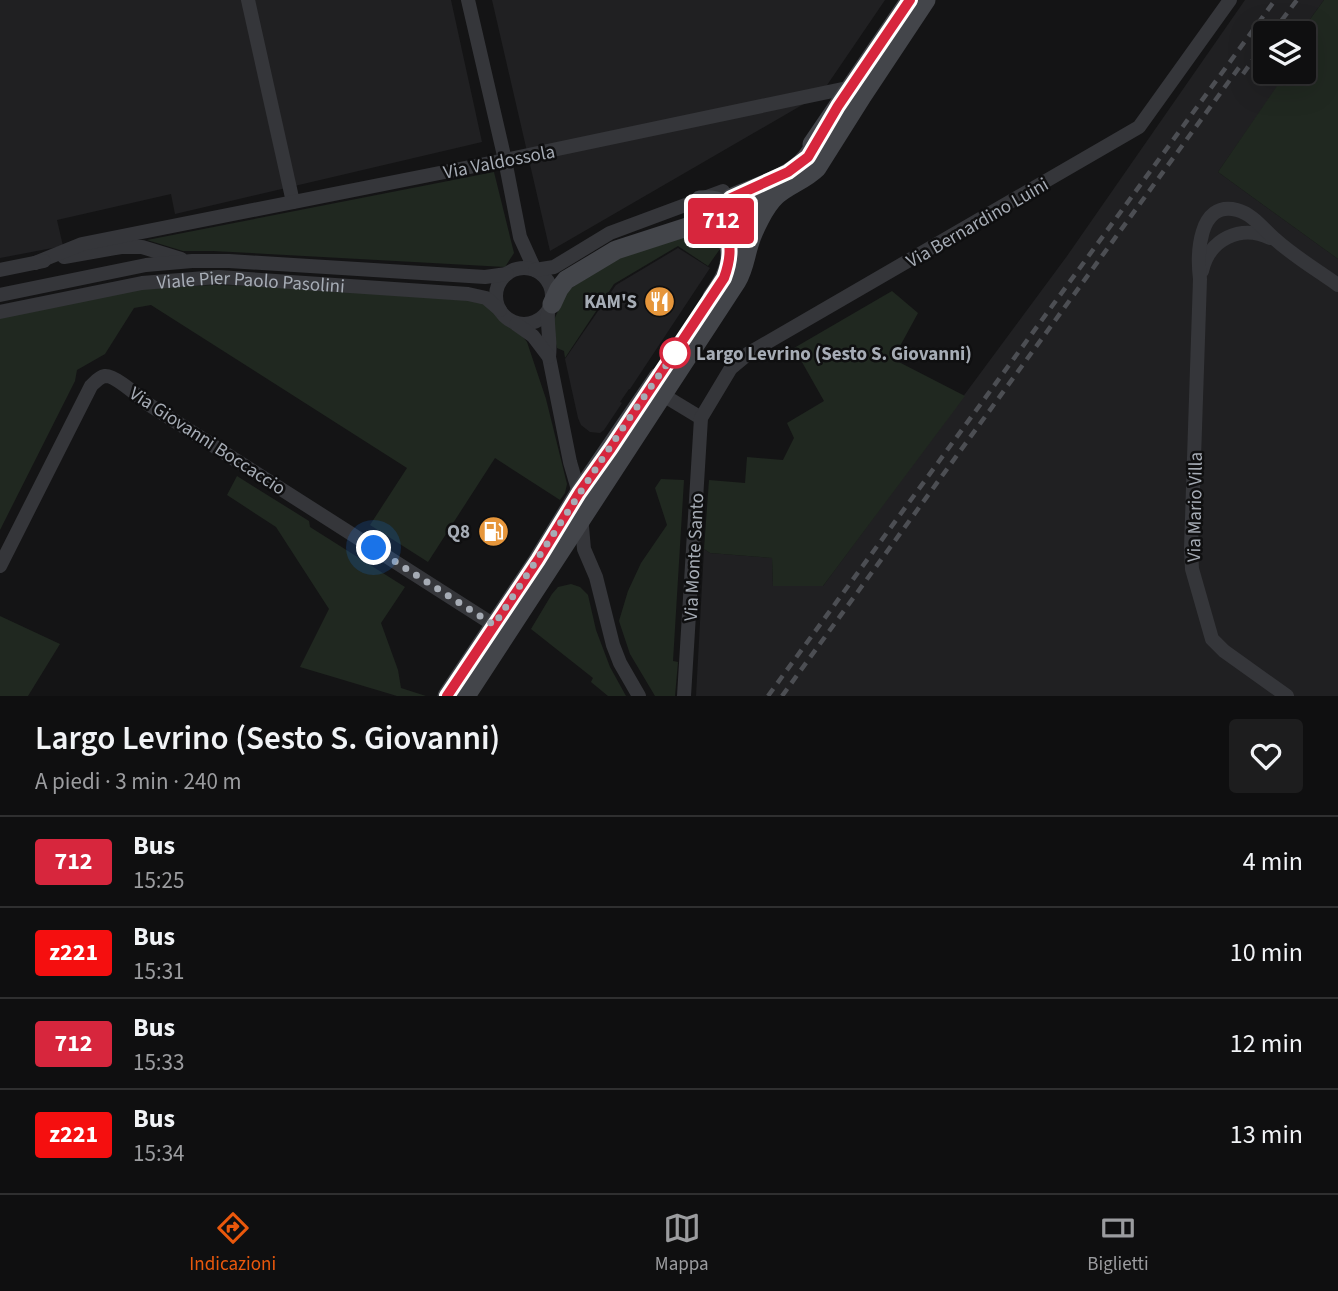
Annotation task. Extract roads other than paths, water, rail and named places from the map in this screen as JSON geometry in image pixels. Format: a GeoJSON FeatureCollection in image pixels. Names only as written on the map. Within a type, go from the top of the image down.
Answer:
{"type":"FeatureCollection","features":[{"type":"Feature","properties":{"kind":"main road"},"geometry":{"type":"LineString","coordinates":[[447,696],[538,560],[579,493],[724,278],[730,255],[725,211],[731,198],[781,176],[808,157],[910,0]]}},
{"type":"Feature","properties":{"kind":"main road"},"geometry":{"type":"LineString","coordinates":[[466,696],[737,281],[757,226],[770,203],[778,194],[817,168],[926,0]]}},
{"type":"Feature","properties":{"kind":"main road"},"geometry":{"type":"LineString","coordinates":[[550,308],[566,281],[616,250],[784,190]]}},
{"type":"Feature","properties":{"kind":"main road"},"geometry":{"type":"LineString","coordinates":[[700,200],[713,200],[725,211],[738,230],[742,252],[737,281]]}},
{"type":"Feature","properties":{"kind":"street"},"geometry":{"type":"LineString","coordinates":[[247,0],[293,202]]}},
{"type":"Feature","properties":{"kind":"street"},"geometry":{"type":"LineString","coordinates":[[468,0],[520,237],[535,270],[544,275],[552,292],[548,357],[579,493],[584,549],[597,577],[613,645],[639,696]]}},
{"type":"Feature","properties":{"kind":"street","name":"Via Bernardino Luini"},"geometry":{"type":"LineString","coordinates":[[701,418],[731,368],[744,357],[1139,127],[1230,0]]}},
{"type":"Feature","properties":{"kind":"street","name":"Via Valdossola"},"geometry":{"type":"LineString","coordinates":[[145,232],[852,87]]}},
{"type":"Feature","properties":{"kind":"street"},"geometry":{"type":"LineString","coordinates":[[510,272],[524,268],[543,270],[554,267],[610,233],[700,200]]}},
{"type":"Feature","properties":{"kind":"street","name":"Via Mario Villa"},"geometry":{"type":"LineString","coordinates":[[1287,696],[1224,651],[1212,639],[1192,569],[1200,279],[1198,254],[1208,221],[1214,214],[1229,209],[1249,215],[1277,241],[1338,285]]}},
{"type":"Feature","properties":{"kind":"street","name":"Viale Pier Paolo Pasolini"},"geometry":{"type":"LineString","coordinates":[[35,263],[82,244],[145,232]]}},
{"type":"Feature","properties":{"kind":"street","name":"Via Mario Villa"},"geometry":{"type":"LineString","coordinates":[[1200,279],[1211,249],[1233,234],[1250,232],[1277,241]]}},
{"type":"Feature","properties":{"kind":"street"},"geometry":{"type":"LineString","coordinates":[[520,237],[519,254],[510,272],[501,280],[497,290],[497,303],[505,317],[533,336],[548,357]]}},
{"type":"Feature","properties":{"kind":"street","name":"Viale Pier Paolo Pasolini"},"geometry":{"type":"LineString","coordinates":[[0,270],[121,247],[142,247],[192,261]]}},
{"type":"Feature","properties":{"kind":"street","name":"Viale Pier Paolo Pasolini"},"geometry":{"type":"LineString","coordinates":[[0,295],[146,265],[192,261],[485,276],[510,272]]}},
{"type":"Feature","properties":{"kind":"street","name":"Viale Pier Paolo Pasolini"},"geometry":{"type":"LineString","coordinates":[[0,312],[142,283],[218,277],[478,295],[500,310]]}},
{"type":"Feature","properties":{"kind":"street"},"geometry":{"type":"LineString","coordinates":[[515,323],[540,320],[550,308]]}},
{"type":"Feature","properties":{"kind":"street","name":"Via Giovanni Boccaccio"},"geometry":{"type":"LineString","coordinates":[[0,566],[91,386],[103,376],[108,376],[494,625]]}},
{"type":"Feature","properties":{"kind":"street"},"geometry":{"type":"LineString","coordinates":[[663,395],[701,418]]}},
{"type":"Feature","properties":{"kind":"street","name":"Via Monte Santo"},"geometry":{"type":"LineString","coordinates":[[684,696],[701,418]]}},
{"type":"Feature","properties":{"kind":"railway"},"geometry":{"type":"LineString","coordinates":[[768,696],[1275,0]]}},
{"type":"Feature","properties":{"kind":"railway"},"geometry":{"type":"LineString","coordinates":[[1281,21],[1297,0]]}},
{"type":"Feature","properties":{"kind":"railway"},"geometry":{"type":"LineString","coordinates":[[1243,74],[1253,60]]}},
{"type":"Feature","properties":{"kind":"railway"},"geometry":{"type":"LineString","coordinates":[[782,696],[1243,62]]}},
{"type":"Feature","properties":{"kind":"place","name":"KAM'S"},"geometry":{"type":"Point","coordinates":[660,301]}},
{"type":"Feature","properties":{"kind":"place","name":"Largo Levrino (Sesto S. Giovanni)"},"geometry":{"type":"Point","coordinates":[675,353]}},
{"type":"Feature","properties":{"kind":"place","name":"Q8"},"geometry":{"type":"Point","coordinates":[493,531]}}]}
